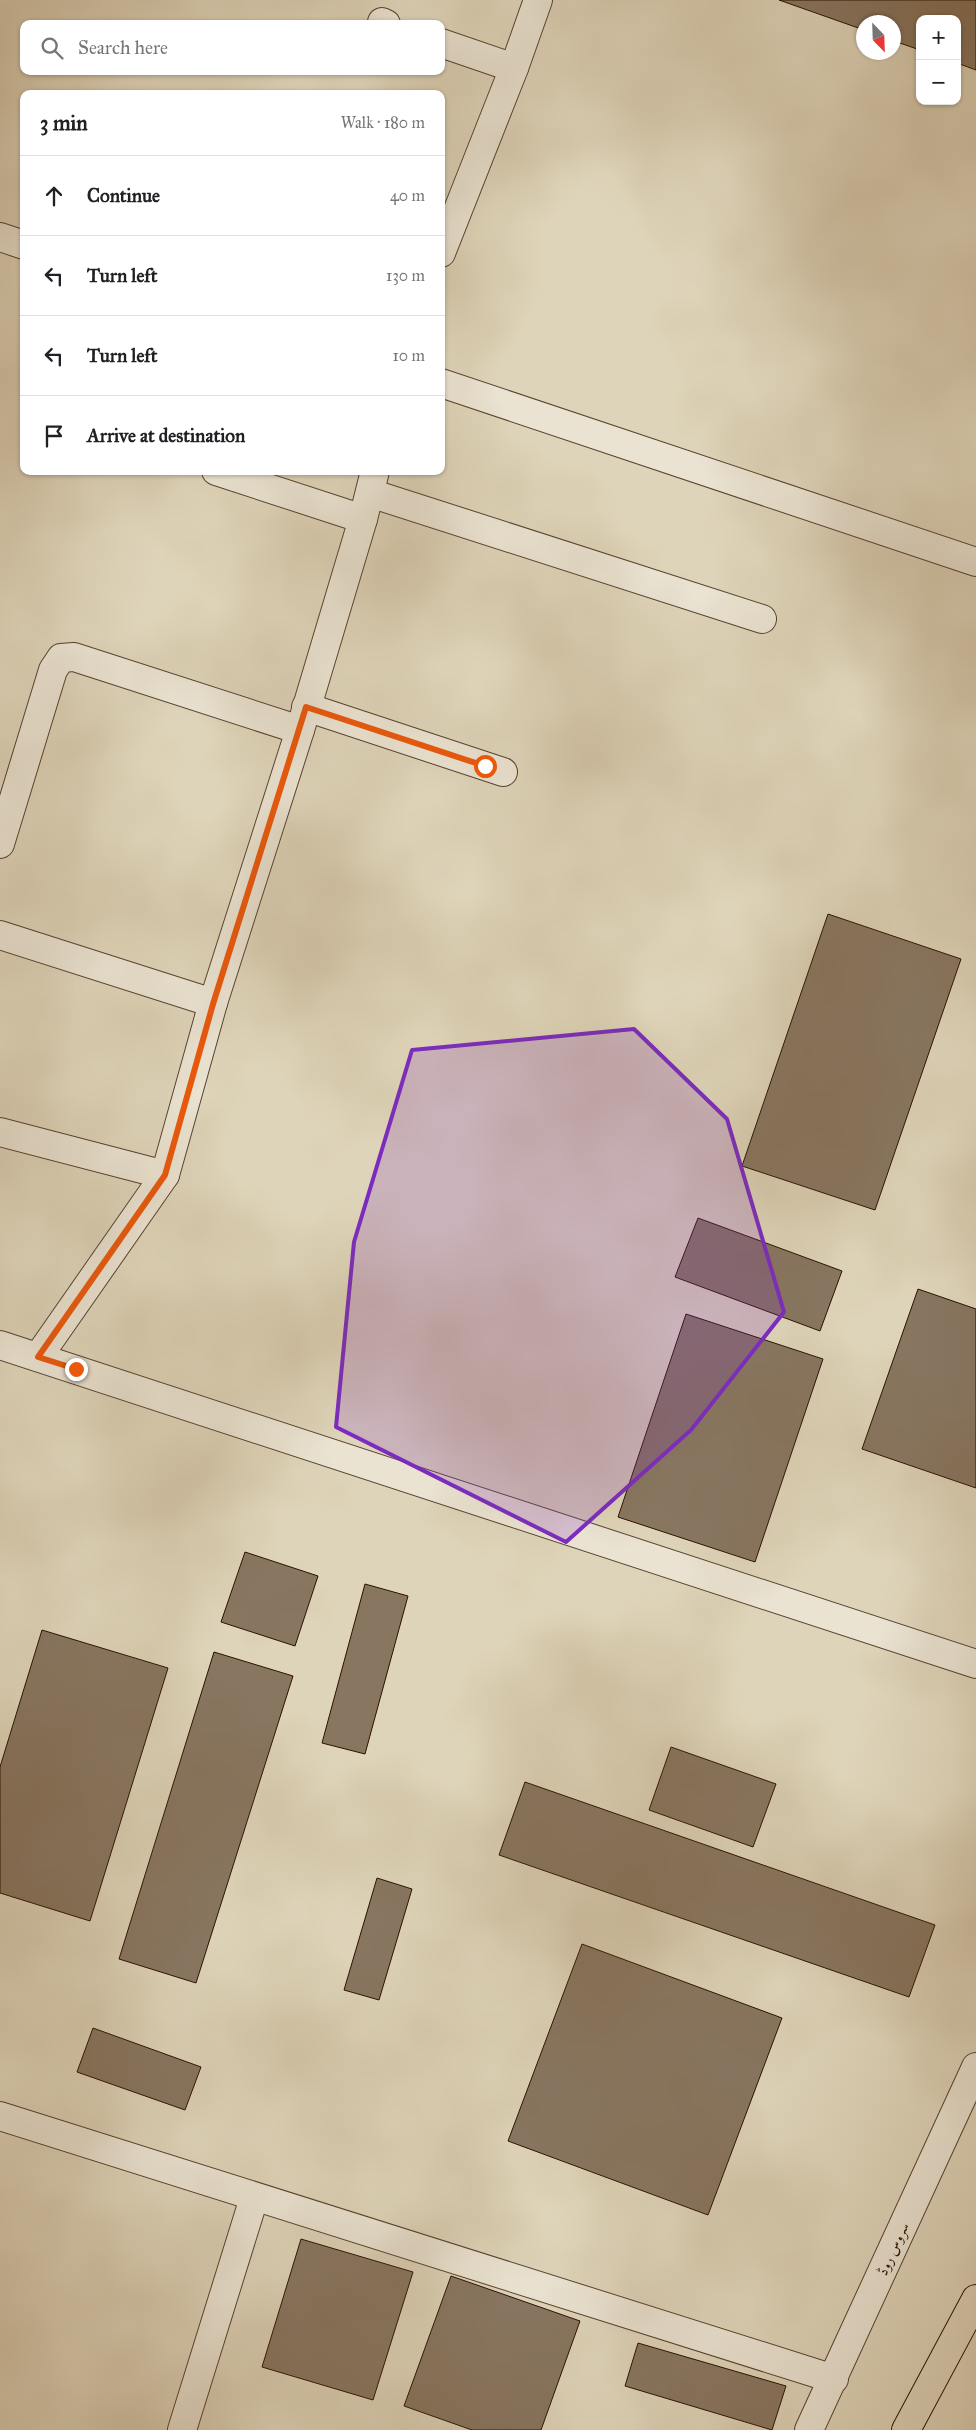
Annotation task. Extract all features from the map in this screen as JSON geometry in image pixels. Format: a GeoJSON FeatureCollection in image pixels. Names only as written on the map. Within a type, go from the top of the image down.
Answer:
{"type":"FeatureCollection","features":[{"type":"Feature","properties":{"kind":"main road"},"geometry":{"type":"LineString","coordinates":[[906,2430],[976,2299]]}},
{"type":"Feature","properties":{"kind":"street"},"geometry":{"type":"LineString","coordinates":[[445,243],[514,68],[538,0]]}},
{"type":"Feature","properties":{"kind":"street"},"geometry":{"type":"LineString","coordinates":[[445,44],[514,68]]}},
{"type":"Feature","properties":{"kind":"street"},"geometry":{"type":"LineString","coordinates":[[0,237],[20,244]]}},
{"type":"Feature","properties":{"kind":"street"},"geometry":{"type":"LineString","coordinates":[[445,384],[976,562]]}},
{"type":"Feature","properties":{"kind":"street"},"geometry":{"type":"LineString","coordinates":[[228,475],[363,519]]}},
{"type":"Feature","properties":{"kind":"street"},"geometry":{"type":"LineString","coordinates":[[38,1357],[165,1175],[213,1004],[303,718],[363,519],[372,482],[762,619]]}},
{"type":"Feature","properties":{"kind":"street"},"geometry":{"type":"LineString","coordinates":[[0,844],[53,670],[61,658],[74,657],[503,772]]}},
{"type":"Feature","properties":{"kind":"street"},"geometry":{"type":"LineString","coordinates":[[0,935],[213,1004]]}},
{"type":"Feature","properties":{"kind":"street"},"geometry":{"type":"LineString","coordinates":[[0,1132],[165,1175]]}},
{"type":"Feature","properties":{"kind":"street"},"geometry":{"type":"LineString","coordinates":[[0,1344],[976,1664]]}},
{"type":"Feature","properties":{"kind":"street","name":"سروس روڈ"},"geometry":{"type":"LineString","coordinates":[[809,2430],[834,2380],[976,2067]]}},
{"type":"Feature","properties":{"kind":"street"},"geometry":{"type":"LineString","coordinates":[[0,2116],[254,2198],[834,2380]]}},
{"type":"Feature","properties":{"kind":"street"},"geometry":{"type":"LineString","coordinates":[[182,2430],[254,2198]]}},
{"type":"Feature","properties":{"kind":"highlighted area"},"geometry":{"type":"Polygon","coordinates":[[[634,1029],[727,1119],[784,1312],[691,1430],[566,1542],[336,1427],[354,1242],[412,1050],[634,1029]]]}},
{"type":"Feature","properties":{"kind":"building"},"geometry":{"type":"Polygon","coordinates":[[[779,0],[976,0],[976,70],[961,64],[961,15],[916,15],[916,49],[901,43],[901,15],[856,15],[856,27],[779,0]]]}},
{"type":"Feature","properties":{"kind":"building"},"geometry":{"type":"Polygon","coordinates":[[[828,914],[961,959],[875,1210],[742,1166],[828,914]]]}},
{"type":"Feature","properties":{"kind":"building"},"geometry":{"type":"Polygon","coordinates":[[[698,1218],[842,1271],[820,1331],[675,1277],[698,1218]]]}},
{"type":"Feature","properties":{"kind":"building"},"geometry":{"type":"Polygon","coordinates":[[[918,1289],[976,1309],[976,1488],[862,1449],[918,1289]]]}},
{"type":"Feature","properties":{"kind":"building"},"geometry":{"type":"Polygon","coordinates":[[[686,1314],[823,1359],[755,1562],[618,1517],[686,1314]]]}},
{"type":"Feature","properties":{"kind":"building"},"geometry":{"type":"Polygon","coordinates":[[[245,1552],[318,1576],[295,1646],[221,1622],[245,1552]]]}},
{"type":"Feature","properties":{"kind":"building"},"geometry":{"type":"Polygon","coordinates":[[[365,1584],[408,1596],[365,1754],[322,1743],[365,1584]]]}},
{"type":"Feature","properties":{"kind":"building"},"geometry":{"type":"Polygon","coordinates":[[[42,1630],[168,1668],[90,1921],[0,1893],[0,1767],[42,1630]]]}},
{"type":"Feature","properties":{"kind":"building"},"geometry":{"type":"Polygon","coordinates":[[[214,1652],[293,1676],[196,1983],[119,1959],[214,1652]]]}},
{"type":"Feature","properties":{"kind":"building"},"geometry":{"type":"Polygon","coordinates":[[[671,1747],[776,1784],[753,1847],[649,1810],[671,1747]]]}},
{"type":"Feature","properties":{"kind":"building"},"geometry":{"type":"Polygon","coordinates":[[[525,1782],[935,1925],[909,1997],[499,1855],[525,1782]]]}},
{"type":"Feature","properties":{"kind":"building"},"geometry":{"type":"Polygon","coordinates":[[[377,1878],[412,1889],[379,2000],[344,1990],[377,1878]]]}},
{"type":"Feature","properties":{"kind":"building"},"geometry":{"type":"Polygon","coordinates":[[[582,1944],[782,2018],[708,2215],[508,2141],[582,1944]]]}},
{"type":"Feature","properties":{"kind":"building"},"geometry":{"type":"Polygon","coordinates":[[[93,2028],[201,2067],[185,2110],[77,2072],[93,2028]]]}},
{"type":"Feature","properties":{"kind":"building"},"geometry":{"type":"Polygon","coordinates":[[[301,2239],[413,2272],[373,2400],[262,2367],[301,2239]]]}},
{"type":"Feature","properties":{"kind":"building"},"geometry":{"type":"Polygon","coordinates":[[[451,2276],[580,2321],[541,2430],[472,2430],[404,2406],[451,2276]]]}},
{"type":"Feature","properties":{"kind":"building"},"geometry":{"type":"Polygon","coordinates":[[[638,2343],[786,2386],[772,2430],[625,2386],[638,2343]]]}},
{"type":"Feature","properties":{"kind":"route"},"geometry":{"type":"LineString","coordinates":[[76,1369],[38,1357],[165,1175],[213,1004],[306,707],[485,766]]}}]}
